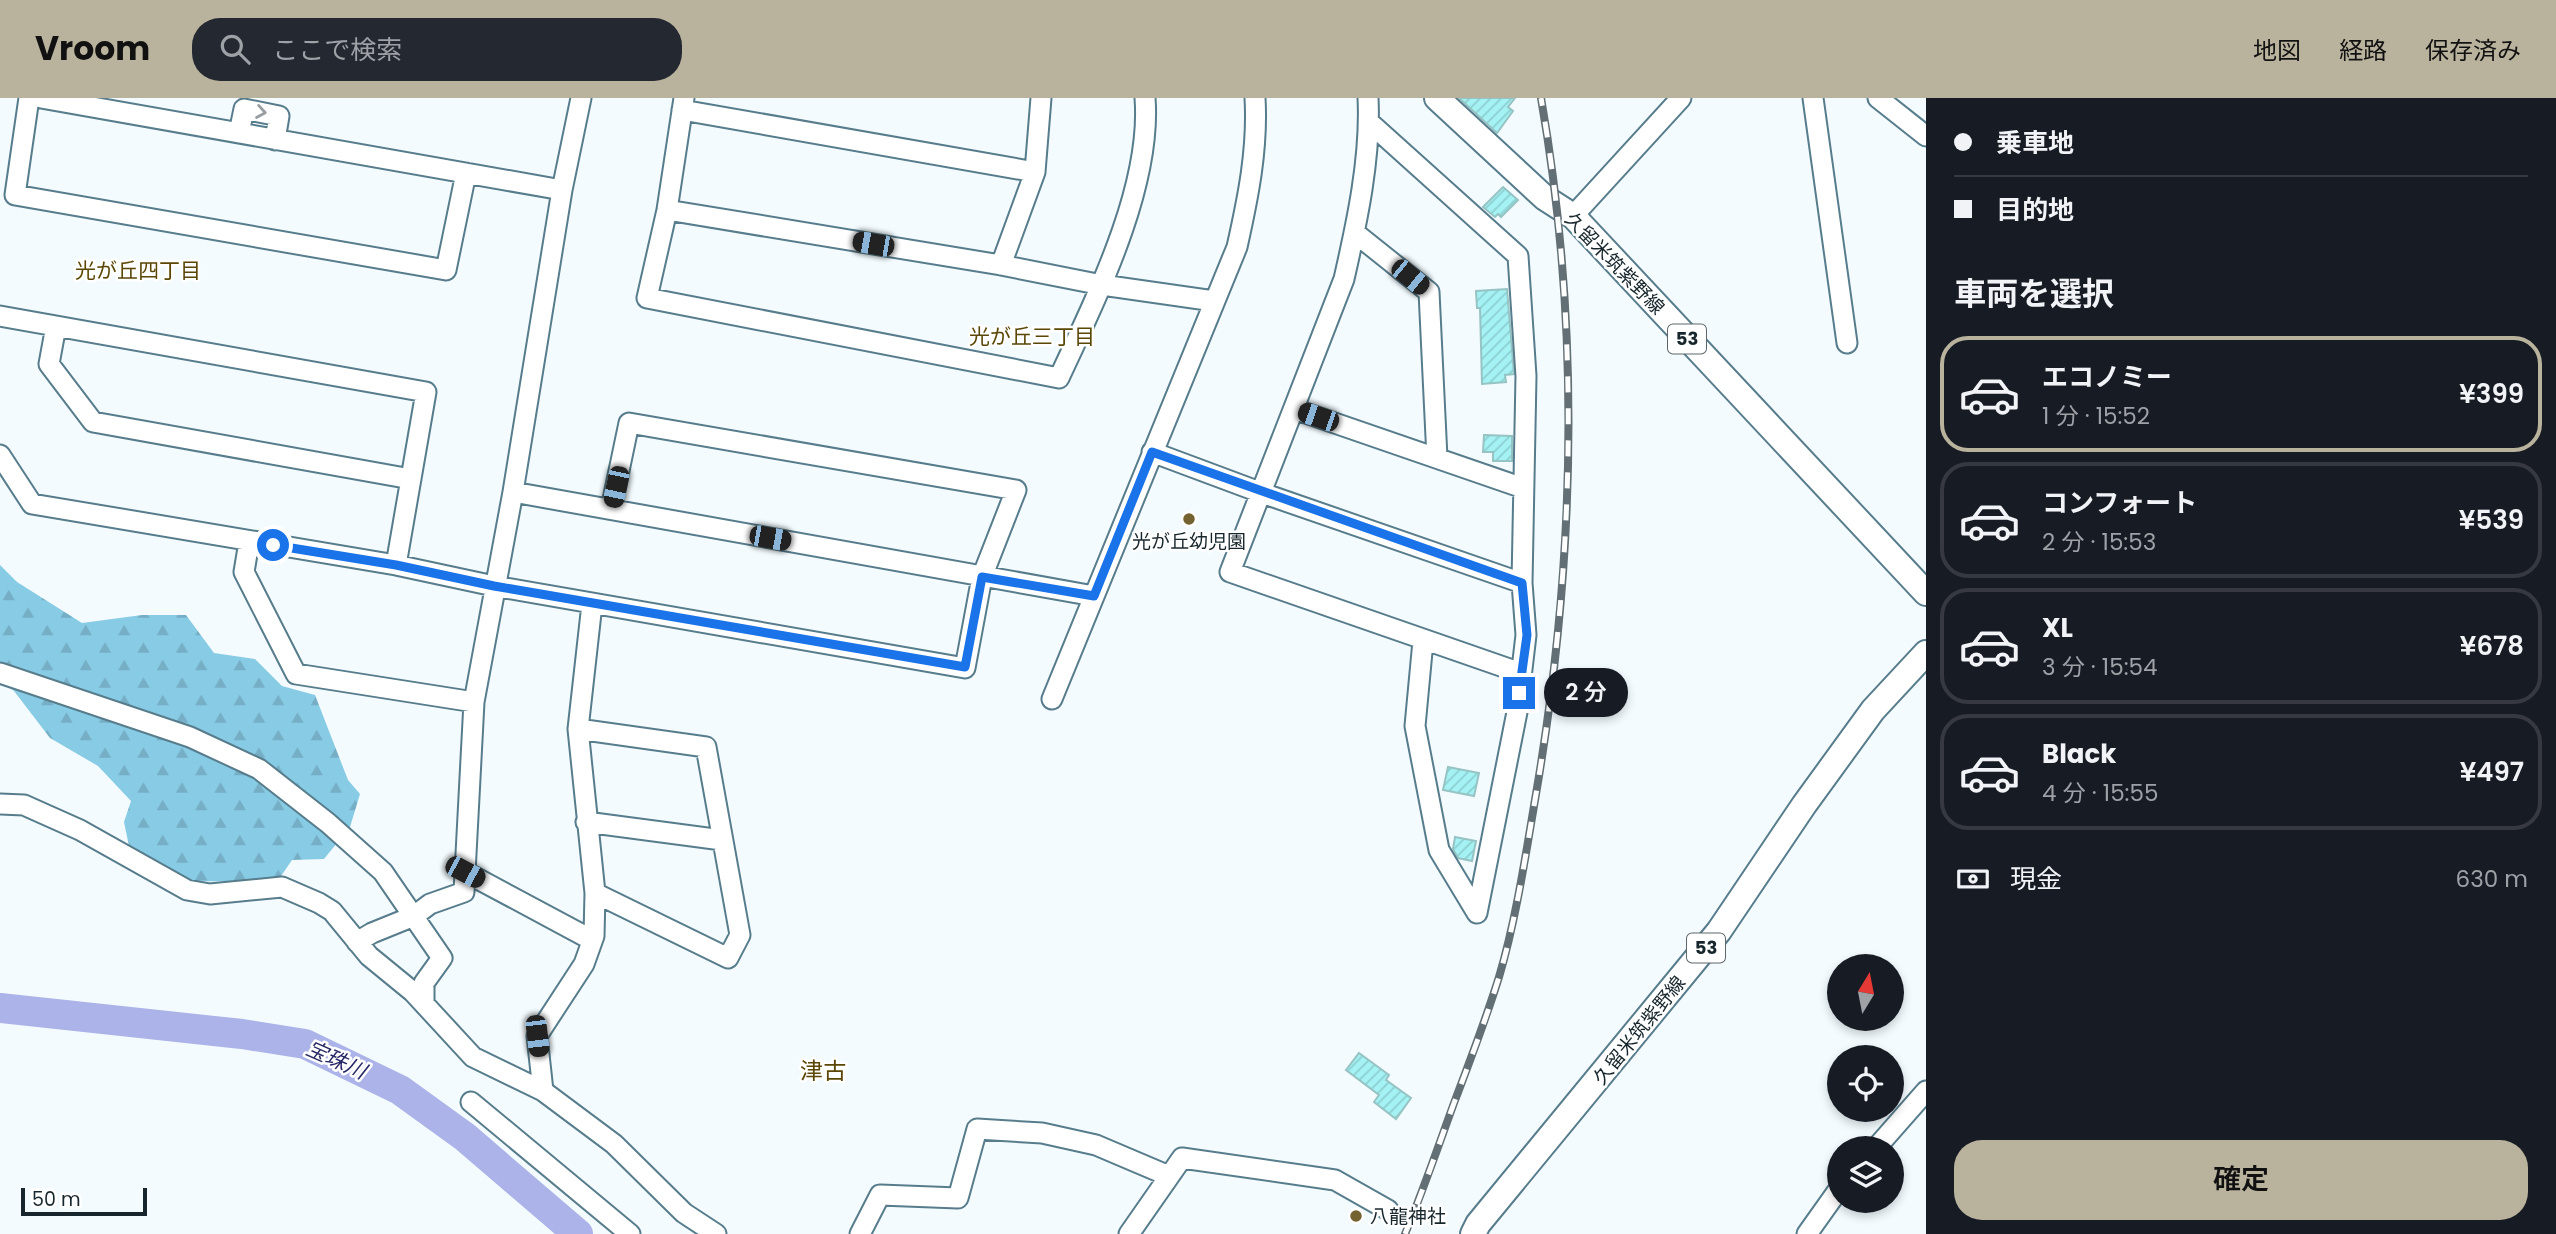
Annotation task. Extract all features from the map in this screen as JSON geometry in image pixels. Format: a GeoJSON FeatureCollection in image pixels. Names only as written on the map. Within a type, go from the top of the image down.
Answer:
{"type":"FeatureCollection","features":[{"type":"Feature","properties":{"kind":"main road","name":"久留米筑紫野線"},"geometry":{"type":"LineString","coordinates":[[1437,98],[1545,198],[1573,216],[1926,593]]}},
{"type":"Feature","properties":{"kind":"main road","name":"久留米筑紫野線"},"geometry":{"type":"LineString","coordinates":[[1473,1234],[1478,1224],[1719,931],[1804,805],[1873,710],[1926,653]]}},
{"type":"Feature","properties":{"kind":"street"},"geometry":{"type":"LineString","coordinates":[[29,98],[15,195],[446,270],[466,173]]}},
{"type":"Feature","properties":{"kind":"street"},"geometry":{"type":"LineString","coordinates":[[41,98],[562,190]]}},
{"type":"Feature","properties":{"kind":"street"},"geometry":{"type":"LineString","coordinates":[[358,942],[372,933],[414,916],[430,904],[464,892],[474,702],[513,492],[562,190],[580,98]]}},
{"type":"Feature","properties":{"kind":"street"},"geometry":{"type":"LineString","coordinates":[[1001,265],[1035,172],[1041,98]]}},
{"type":"Feature","properties":{"kind":"street"},"geometry":{"type":"LineString","coordinates":[[1035,172],[683,104],[667,209],[647,298],[1059,378],[1102,285],[1136,187],[1146,114],[1145,98]]}},
{"type":"Feature","properties":{"kind":"street"},"geometry":{"type":"LineString","coordinates":[[1052,699],[1237,247],[1251,183],[1255,98]]}},
{"type":"Feature","properties":{"kind":"street"},"geometry":{"type":"LineString","coordinates":[[1368,98],[1369,122],[1355,233],[1344,279],[1230,572],[1521,673]]}},
{"type":"Feature","properties":{"kind":"street"},"geometry":{"type":"LineString","coordinates":[[1573,216],[1681,98]]}},
{"type":"Feature","properties":{"kind":"street"},"geometry":{"type":"LineString","coordinates":[[1813,98],[1847,343]]}},
{"type":"Feature","properties":{"kind":"street"},"geometry":{"type":"LineString","coordinates":[[1878,98],[1926,136]]}},
{"type":"Feature","properties":{"kind":"street"},"geometry":{"type":"LineString","coordinates":[[1369,122],[1518,256],[1526,376],[1522,583],[1527,635],[1517,712],[1477,913],[1439,850],[1415,726],[1423,641]]}},
{"type":"Feature","properties":{"kind":"street"},"geometry":{"type":"LineString","coordinates":[[667,209],[1001,265],[1102,285],[1214,301]]}},
{"type":"Feature","properties":{"kind":"street"},"geometry":{"type":"LineString","coordinates":[[1355,233],[1429,292],[1437,458]]}},
{"type":"Feature","properties":{"kind":"street"},"geometry":{"type":"LineString","coordinates":[[0,316],[426,392],[396,565]]}},
{"type":"Feature","properties":{"kind":"street"},"geometry":{"type":"LineString","coordinates":[[56,326],[49,364],[93,422],[411,479]]}},
{"type":"Feature","properties":{"kind":"street"},"geometry":{"type":"LineString","coordinates":[[1294,409],[1523,488]]}},
{"type":"Feature","properties":{"kind":"street"},"geometry":{"type":"LineString","coordinates":[[0,455],[32,504],[396,565],[592,604],[965,667],[982,577],[1016,490],[629,423],[611,509]]}},
{"type":"Feature","properties":{"kind":"street"},"geometry":{"type":"LineString","coordinates":[[1152,452],[1522,583]]}},
{"type":"Feature","properties":{"kind":"street"},"geometry":{"type":"LineString","coordinates":[[513,492],[1094,596]]}},
{"type":"Feature","properties":{"kind":"street"},"geometry":{"type":"LineString","coordinates":[[248,541],[244,572],[296,674],[474,702]]}},
{"type":"Feature","properties":{"kind":"street"},"geometry":{"type":"LineString","coordinates":[[543,1091],[537,1036],[584,964],[592,940],[594,893],[578,729],[592,604]]}},
{"type":"Feature","properties":{"kind":"street"},"geometry":{"type":"LineString","coordinates":[[0,673],[190,737],[259,769],[383,872],[414,916],[443,958],[424,983],[424,1004]]}},
{"type":"Feature","properties":{"kind":"street"},"geometry":{"type":"LineString","coordinates":[[578,729],[706,747],[740,935],[729,958],[594,893]]}},
{"type":"Feature","properties":{"kind":"street"},"geometry":{"type":"LineString","coordinates":[[0,804],[24,805],[80,830],[187,890],[211,894],[282,887],[332,911],[369,956],[424,1004],[473,1057],[543,1091],[614,1143],[684,1213],[716,1234]]}},
{"type":"Feature","properties":{"kind":"street"},"geometry":{"type":"LineString","coordinates":[[586,822],[722,840]]}},
{"type":"Feature","properties":{"kind":"street"},"geometry":{"type":"LineString","coordinates":[[465,872],[592,940]]}},
{"type":"Feature","properties":{"kind":"street"},"geometry":{"type":"LineString","coordinates":[[1887,1136],[1926,1091]]}},
{"type":"Feature","properties":{"kind":"street"},"geometry":{"type":"LineString","coordinates":[[471,1102],[630,1234]]}},
{"type":"Feature","properties":{"kind":"street"},"geometry":{"type":"LineString","coordinates":[[860,1234],[880,1195],[958,1198],[977,1129],[1042,1133],[1096,1145],[1169,1176]]}},
{"type":"Feature","properties":{"kind":"street"},"geometry":{"type":"LineString","coordinates":[[1129,1234],[1182,1158],[1335,1180],[1388,1210]]}},
{"type":"Feature","properties":{"kind":"street"},"geometry":{"type":"LineString","coordinates":[[1807,1234],[1827,1206]]}},
{"type":"Feature","properties":{"kind":"green space"},"geometry":{"type":"Polygon","coordinates":[[[0,565],[17,582],[82,623],[142,615],[186,615],[214,653],[255,659],[282,686],[315,695],[348,780],[360,794],[350,827],[324,859],[292,860],[277,882],[183,881],[129,846],[124,822],[131,801],[98,766],[50,738],[14,691],[0,681],[0,565]]]}},
{"type":"Feature","properties":{"kind":"building"},"geometry":{"type":"Polygon","coordinates":[[[1459,98],[1515,98],[1508,107],[1513,111],[1497,133],[1459,98]]]}},
{"type":"Feature","properties":{"kind":"building"},"geometry":{"type":"Polygon","coordinates":[[[1503,187],[1518,200],[1501,217],[1498,214],[1495,217],[1483,207],[1503,187]]]}},
{"type":"Feature","properties":{"kind":"building"},"geometry":{"type":"Polygon","coordinates":[[[1507,289],[1514,374],[1505,375],[1506,382],[1482,384],[1480,308],[1477,308],[1476,291],[1507,289]]]}},
{"type":"Feature","properties":{"kind":"building"},"geometry":{"type":"Polygon","coordinates":[[[1484,435],[1512,436],[1512,461],[1493,461],[1493,452],[1483,452],[1484,435]]]}},
{"type":"Feature","properties":{"kind":"building"},"geometry":{"type":"Polygon","coordinates":[[[1448,767],[1479,773],[1474,796],[1443,790],[1448,767]]]}},
{"type":"Feature","properties":{"kind":"building"},"geometry":{"type":"Polygon","coordinates":[[[1455,837],[1476,841],[1472,861],[1458,858],[1453,849],[1455,837]]]}},
{"type":"Feature","properties":{"kind":"building"},"geometry":{"type":"Polygon","coordinates":[[[1359,1053],[1389,1075],[1386,1080],[1411,1098],[1396,1119],[1374,1102],[1379,1095],[1346,1070],[1359,1053]]]}},
{"type":"Feature","properties":{"kind":"waterway","name":"宝珠川"},"geometry":{"type":"LineString","coordinates":[[0,1008],[242,1034],[305,1044],[400,1090],[465,1137],[578,1234]]}},
{"type":"Feature","properties":{"kind":"railway"},"geometry":{"type":"LineString","coordinates":[[1405,1234],[1478,1040],[1505,955],[1516,910],[1549,708],[1565,534],[1567,359],[1563,272],[1541,98]]}},
{"type":"Feature","properties":{"kind":"place","name":"光が丘幼児園"},"geometry":{"type":"Point","coordinates":[1189,519]}},
{"type":"Feature","properties":{"kind":"place","name":"八龍神社"},"geometry":{"type":"Point","coordinates":[1356,1216]}},
{"type":"Feature","properties":{"kind":"district","name":"光が丘四丁目"},"geometry":{"type":"Point","coordinates":[138,271]}},
{"type":"Feature","properties":{"kind":"district","name":"光が丘三丁目"},"geometry":{"type":"Point","coordinates":[1032,337]}},
{"type":"Feature","properties":{"kind":"district","name":"津古"},"geometry":{"type":"Point","coordinates":[823,1071]}},
{"type":"Feature","properties":{"kind":"route"},"geometry":{"type":"LineString","coordinates":[[273,545],[965,667],[982,577],[1094,596],[1152,452],[1522,583],[1527,635],[1519,693]]}}]}
